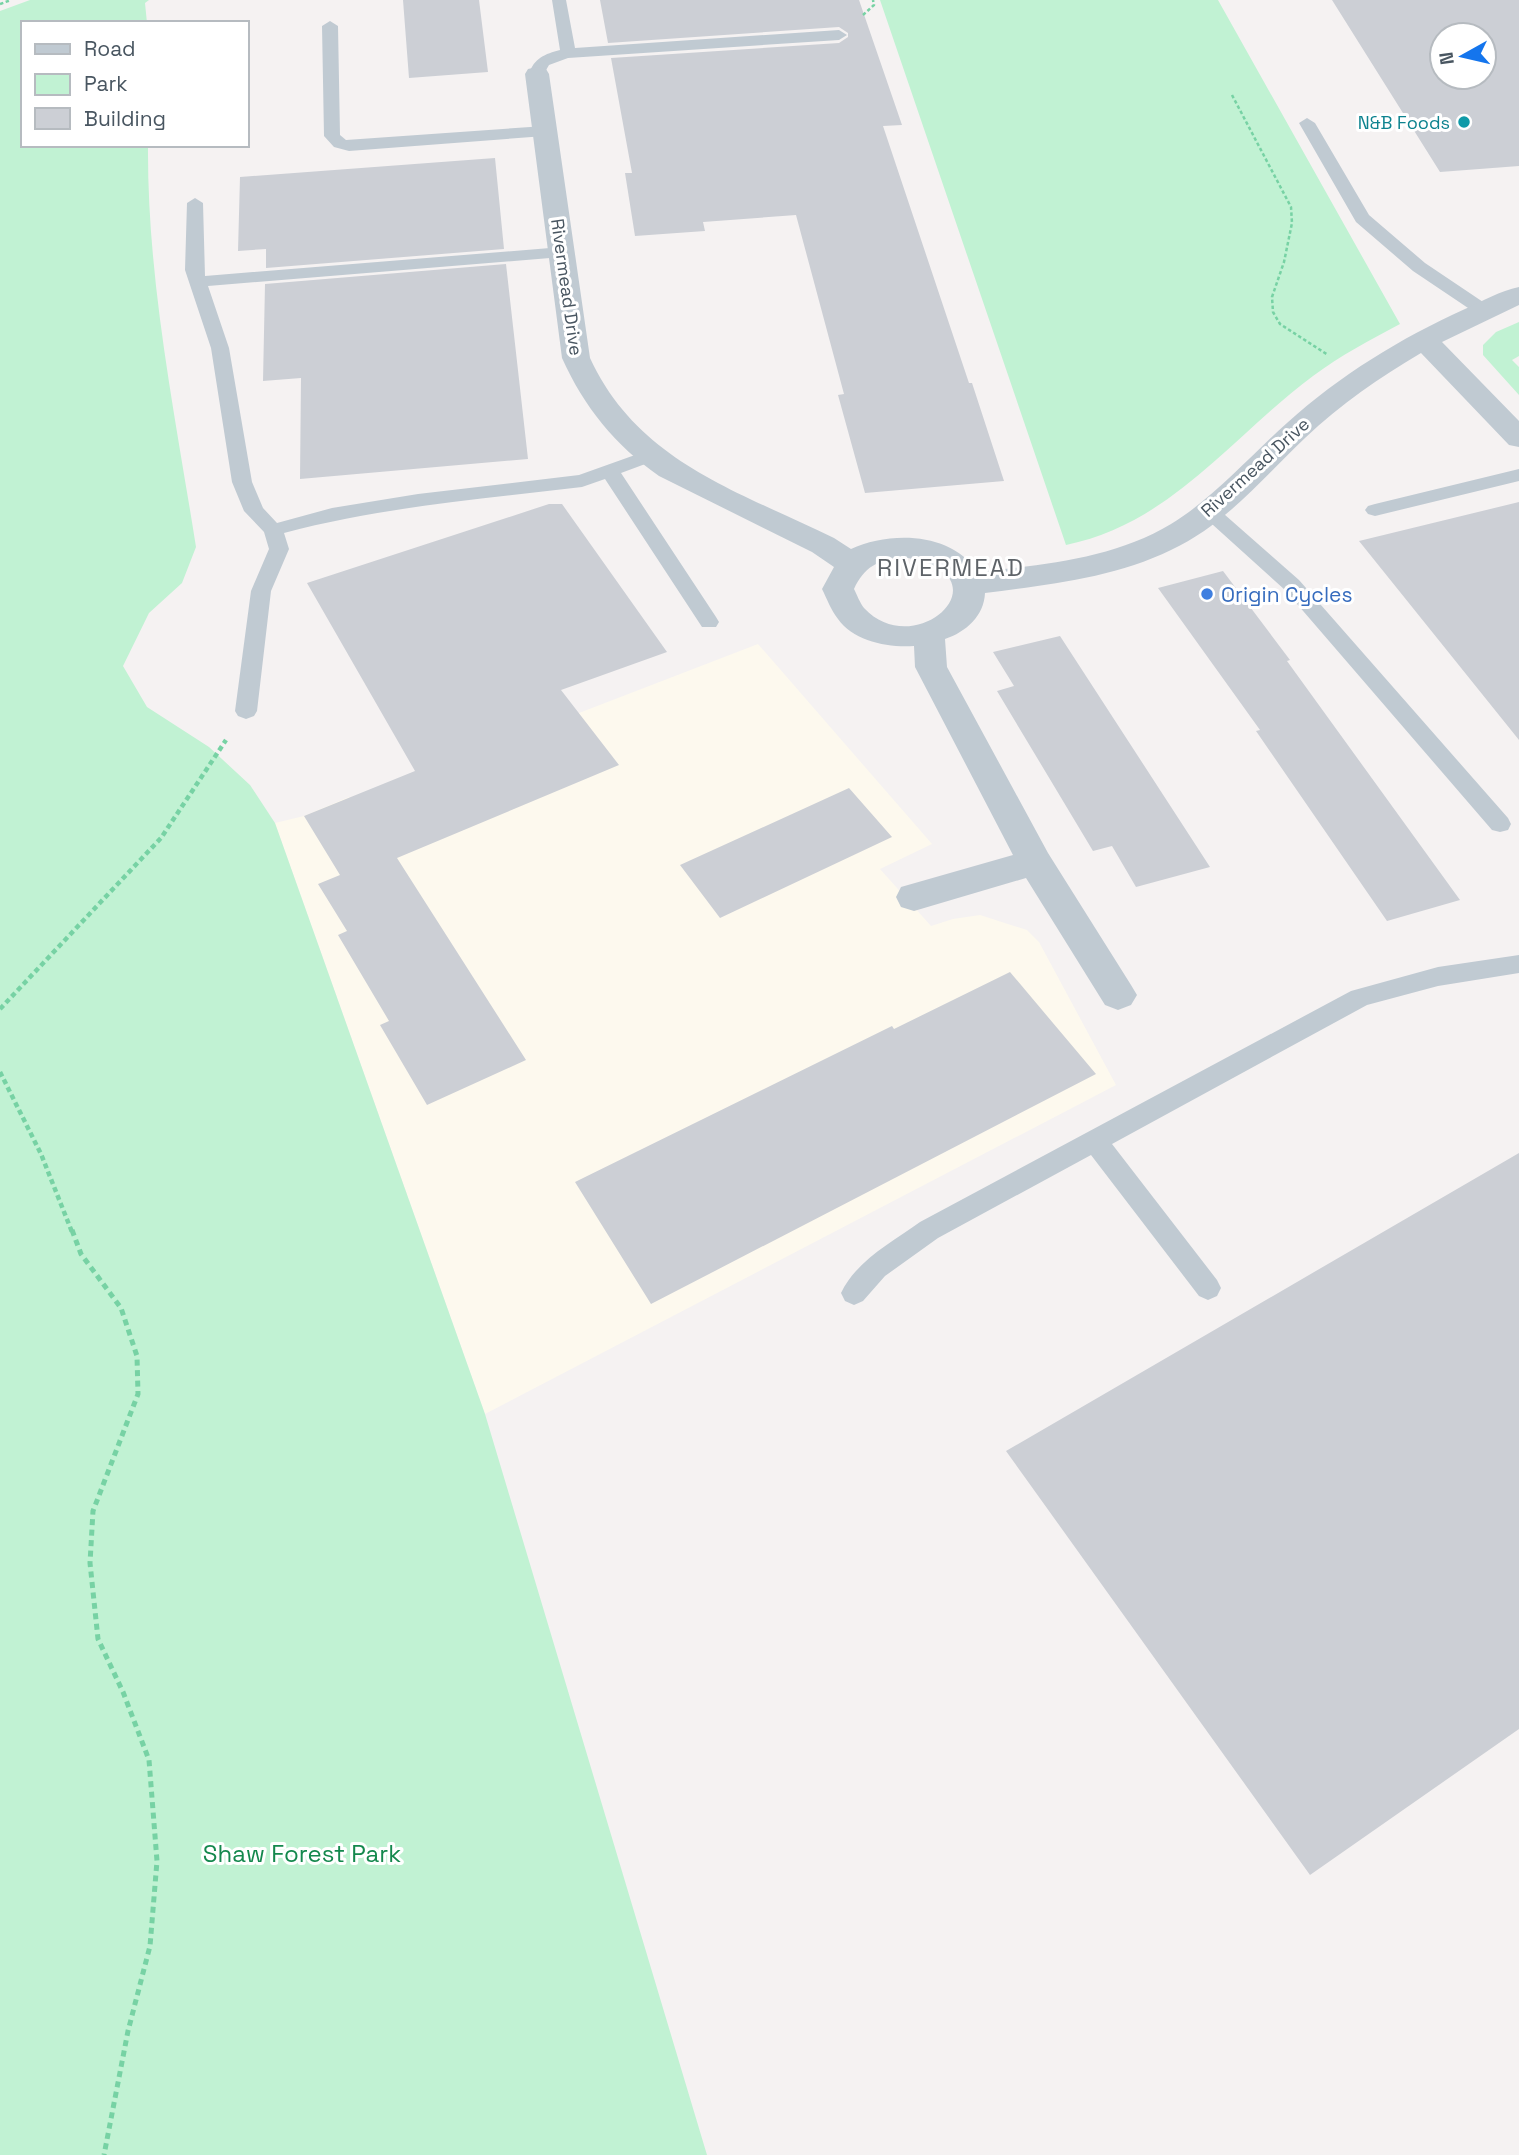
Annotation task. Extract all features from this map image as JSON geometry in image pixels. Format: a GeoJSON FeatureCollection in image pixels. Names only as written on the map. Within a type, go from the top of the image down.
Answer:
{"type":"FeatureCollection","features":[{"type":"Feature","properties":{"kind":"street","name":"Rivermead Drive"},"geometry":{"type":"LineString","coordinates":[[537,74],[576,358],[588,387],[620,429],[649,456],[823,545],[851,564]]}},
{"type":"Feature","properties":{"kind":"street","name":"Rivermead Drive"},"geometry":{"type":"LineString","coordinates":[[969,584],[1097,565],[1162,542],[1209,511],[1362,374],[1424,339],[1519,295]]}},
{"type":"Feature","properties":{"kind":"street"},"geometry":{"type":"LineString","coordinates":[[1424,339],[1519,438]]}},
{"type":"Feature","properties":{"kind":"street"},"geometry":{"type":"LineString","coordinates":[[901,547],[924,550],[956,565],[969,584],[970,596],[966,611],[953,624],[929,634],[906,637],[870,630],[853,619],[841,604],[838,589],[851,564],[878,550],[901,547]]}},
{"type":"Feature","properties":{"kind":"street"},"geometry":{"type":"LineString","coordinates":[[929,634],[931,667],[1035,862],[1118,995]]}},
{"type":"Feature","properties":{"kind":"street"},"geometry":{"type":"LineString","coordinates":[[914,897],[1035,862]]}},
{"type":"Feature","properties":{"kind":"lane"},"geometry":{"type":"LineString","coordinates":[[559,0],[568,53]]}},
{"type":"Feature","properties":{"kind":"lane"},"geometry":{"type":"LineString","coordinates":[[330,26],[332,136],[340,144],[349,146],[545,131]]}},
{"type":"Feature","properties":{"kind":"lane"},"geometry":{"type":"LineString","coordinates":[[537,74],[538,68],[545,60],[568,53],[839,35]]}},
{"type":"Feature","properties":{"kind":"lane"},"geometry":{"type":"LineString","coordinates":[[1307,123],[1362,218],[1419,267],[1483,310]]}},
{"type":"Feature","properties":{"kind":"lane"},"geometry":{"type":"LineString","coordinates":[[195,203],[194,270],[220,348],[242,482],[254,511],[273,530],[279,549],[261,591],[246,711]]}},
{"type":"Feature","properties":{"kind":"lane"},"geometry":{"type":"LineString","coordinates":[[198,282],[562,252]]}},
{"type":"Feature","properties":{"kind":"lane"},"geometry":{"type":"LineString","coordinates":[[273,530],[332,514],[418,500],[582,481],[649,456]]}},
{"type":"Feature","properties":{"kind":"lane"},"geometry":{"type":"LineString","coordinates":[[610,472],[709,622]]}},
{"type":"Feature","properties":{"kind":"lane"},"geometry":{"type":"LineString","coordinates":[[1375,510],[1519,475]]}},
{"type":"Feature","properties":{"kind":"lane"},"geometry":{"type":"LineString","coordinates":[[1209,511],[1292,584],[1500,824]]}},
{"type":"Feature","properties":{"kind":"lane"},"geometry":{"type":"LineString","coordinates":[[855,1293],[876,1268],[929,1230],[1359,998],[1417,979],[1519,964]]}},
{"type":"Feature","properties":{"kind":"lane"},"geometry":{"type":"LineString","coordinates":[[1096,1142],[1208,1288]]}},
{"type":"Feature","properties":{"kind":"path"},"geometry":{"type":"LineString","coordinates":[[0,4],[11,0]]}},
{"type":"Feature","properties":{"kind":"path"},"geometry":{"type":"LineString","coordinates":[[1232,95],[1291,207],[1292,223],[1284,262],[1272,297],[1273,312],[1280,324],[1304,342],[1362,374]]}},
{"type":"Feature","properties":{"kind":"path"},"geometry":{"type":"LineString","coordinates":[[0,1009],[161,838],[246,711]]}},
{"type":"Feature","properties":{"kind":"path"},"geometry":{"type":"LineString","coordinates":[[0,1072],[41,1154],[81,1254],[121,1308],[137,1356],[138,1394],[93,1511],[90,1563],[98,1639],[123,1692],[149,1760],[157,1861],[150,1946],[128,2031],[104,2155]]}},
{"type":"Feature","properties":{"kind":"shaded area"},"geometry":{"type":"Polygon","coordinates":[[[758,644],[932,844],[880,869],[931,926],[980,915],[1027,930],[1039,942],[1116,1085],[485,1414],[275,823],[304,816],[349,797],[354,804],[758,644]]]}},
{"type":"Feature","properties":{"kind":"green space","name":"Shaw Forest Park"},"geometry":{"type":"Polygon","coordinates":[[[30,0],[149,0],[145,3],[147,21],[21,21],[21,147],[148,147],[157,296],[196,547],[182,583],[149,613],[123,666],[147,707],[209,747],[250,785],[275,823],[485,1414],[707,2155],[0,2155],[0,11],[30,0]]]}},
{"type":"Feature","properties":{"kind":"green space"},"geometry":{"type":"Polygon","coordinates":[[[880,0],[1218,0],[1400,324],[1313,376],[1169,498],[1138,518],[1104,534],[1066,545],[880,0]]]}},
{"type":"Feature","properties":{"kind":"green space"},"geometry":{"type":"Polygon","coordinates":[[[1519,322],[1519,356],[1512,360],[1519,367],[1519,395],[1483,355],[1483,345],[1496,332],[1519,322]]]}},
{"type":"Feature","properties":{"kind":"building"},"geometry":{"type":"Polygon","coordinates":[[[403,0],[479,0],[488,72],[409,78],[403,0]]]}},
{"type":"Feature","properties":{"kind":"building"},"geometry":{"type":"Polygon","coordinates":[[[600,0],[859,0],[902,125],[883,126],[1004,481],[865,493],[838,395],[844,394],[796,215],[703,222],[705,231],[635,236],[625,173],[632,173],[611,58],[839,43],[848,37],[848,33],[839,27],[608,43],[600,0]]]}},
{"type":"Feature","properties":{"kind":"building","name":"N&B Foods"},"geometry":{"type":"Polygon","coordinates":[[[1332,0],[1519,0],[1519,166],[1440,172],[1332,0]]]}},
{"type":"Feature","properties":{"kind":"building"},"geometry":{"type":"Polygon","coordinates":[[[495,158],[504,249],[266,268],[266,249],[238,251],[240,177],[495,158]]]}},
{"type":"Feature","properties":{"kind":"building"},"geometry":{"type":"Polygon","coordinates":[[[506,264],[528,459],[300,479],[301,378],[263,381],[265,284],[506,264]]]}},
{"type":"Feature","properties":{"kind":"building"},"geometry":{"type":"Polygon","coordinates":[[[1519,502],[1519,740],[1359,541],[1519,502]]]}},
{"type":"Feature","properties":{"kind":"building"},"geometry":{"type":"Polygon","coordinates":[[[549,504],[562,504],[667,652],[561,690],[619,765],[397,858],[526,1060],[427,1105],[380,1025],[389,1021],[338,935],[347,931],[318,884],[340,875],[304,816],[415,771],[307,583],[549,504]]]}},
{"type":"Feature","properties":{"kind":"building"},"geometry":{"type":"Polygon","coordinates":[[[1223,571],[1290,660],[1287,661],[1460,900],[1387,921],[1256,731],[1260,730],[1158,588],[1223,571]]]}},
{"type":"Feature","properties":{"kind":"building"},"geometry":{"type":"Polygon","coordinates":[[[1060,636],[1210,867],[1136,887],[1112,846],[1093,851],[997,691],[1014,686],[993,652],[1060,636]]]}},
{"type":"Feature","properties":{"kind":"building"},"geometry":{"type":"Polygon","coordinates":[[[849,788],[892,837],[720,918],[680,865],[849,788]]]}},
{"type":"Feature","properties":{"kind":"building"},"geometry":{"type":"Polygon","coordinates":[[[1010,972],[1096,1074],[651,1304],[575,1182],[892,1026],[894,1029],[1010,972]]]}},
{"type":"Feature","properties":{"kind":"building"},"geometry":{"type":"Polygon","coordinates":[[[1519,1153],[1519,1729],[1310,1875],[1006,1451],[1519,1153]]]}},
{"type":"Feature","properties":{"kind":"place","name":"N&B Foods"},"geometry":{"type":"Point","coordinates":[1464,122]}},
{"type":"Feature","properties":{"kind":"place","name":"Origin Cycles"},"geometry":{"type":"Point","coordinates":[1207,594]}},
{"type":"Feature","properties":{"kind":"district","name":"RIVERMEAD"},"geometry":{"type":"Point","coordinates":[951,567]}}]}
